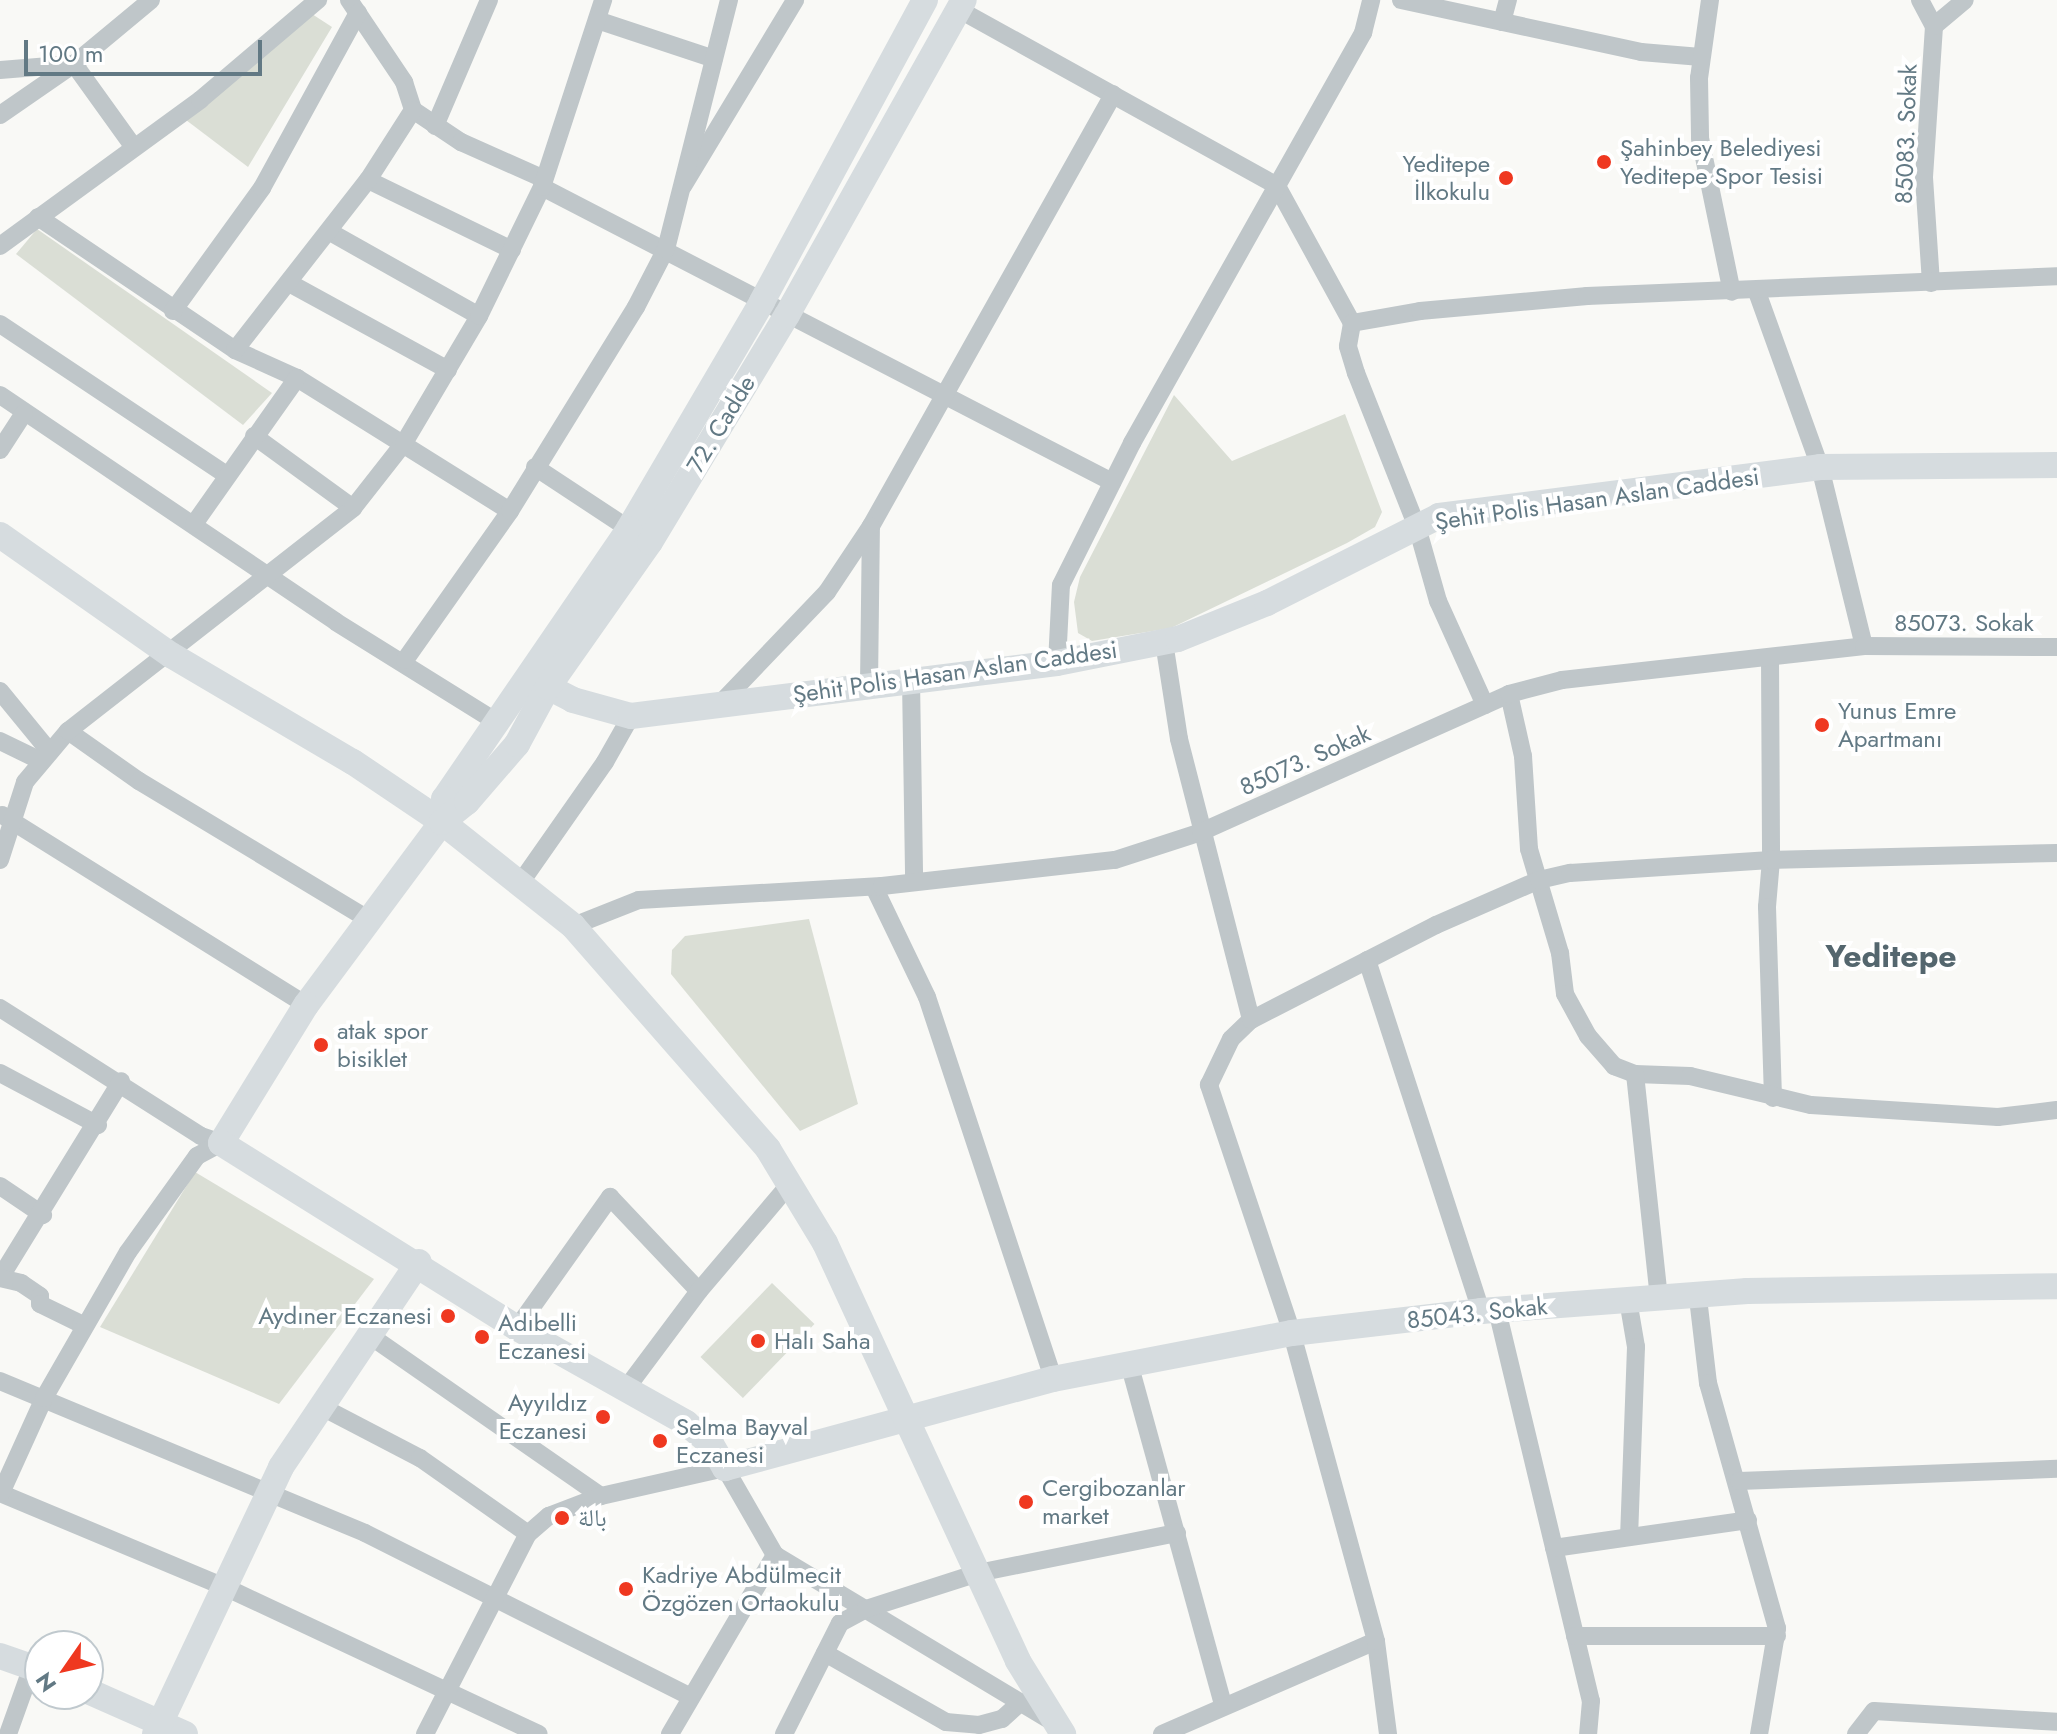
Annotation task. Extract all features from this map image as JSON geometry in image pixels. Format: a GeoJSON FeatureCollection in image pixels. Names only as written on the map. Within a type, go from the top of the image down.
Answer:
{"type":"FeatureCollection","features":[{"type":"Feature","properties":{"kind":"street"},"geometry":{"type":"LineString","coordinates":[[123,0],[145,6]]}},
{"type":"Feature","properties":{"kind":"street"},"geometry":{"type":"LineString","coordinates":[[0,246],[200,100],[318,0]]}},
{"type":"Feature","properties":{"kind":"street"},"geometry":{"type":"LineString","coordinates":[[435,126],[489,0]]}},
{"type":"Feature","properties":{"kind":"street"},"geometry":{"type":"LineString","coordinates":[[0,860],[5,816],[25,782],[68,731],[171,655],[353,508],[404,443],[479,316],[543,183],[603,0]]}},
{"type":"Feature","properties":{"kind":"street"},"geometry":{"type":"LineString","coordinates":[[405,660],[510,511],[636,307],[666,249],[676,195],[729,0]]}},
{"type":"Feature","properties":{"kind":"street"},"geometry":{"type":"LineString","coordinates":[[676,195],[702,161],[795,0]]}},
{"type":"Feature","properties":{"kind":"street"},"geometry":{"type":"LineString","coordinates":[[539,1734],[227,1588],[0,1493],[44,1398],[128,1252],[197,1156],[221,1143],[306,1005],[442,822],[444,799],[500,724],[629,529],[762,302],[925,0]]}},
{"type":"Feature","properties":{"kind":"street"},"geometry":{"type":"LineString","coordinates":[[1057,663],[1061,585],[1112,482],[1363,33],[1371,0]]}},
{"type":"Feature","properties":{"kind":"street"},"geometry":{"type":"LineString","coordinates":[[1401,0],[1641,52],[1701,57]]}},
{"type":"Feature","properties":{"kind":"street"},"geometry":{"type":"LineString","coordinates":[[1502,22],[1508,0]]}},
{"type":"Feature","properties":{"kind":"street"},"geometry":{"type":"LineString","coordinates":[[1710,0],[1701,57],[1700,138],[1732,292]]}},
{"type":"Feature","properties":{"kind":"street"},"geometry":{"type":"LineString","coordinates":[[1920,0],[1934,26],[1965,0]]}},
{"type":"Feature","properties":{"kind":"street"},"geometry":{"type":"LineString","coordinates":[[957,3],[1277,186],[1352,323],[1348,346],[1356,373],[1417,527],[1438,601],[1485,705]]}},
{"type":"Feature","properties":{"kind":"street","name":"72. Cadde"},"geometry":{"type":"LineString","coordinates":[[442,822],[467,802],[517,744],[548,687],[650,542],[787,315],[957,3]]}},
{"type":"Feature","properties":{"kind":"street"},"geometry":{"type":"LineString","coordinates":[[0,115],[74,64],[145,6]]}},
{"type":"Feature","properties":{"kind":"street"},"geometry":{"type":"LineString","coordinates":[[173,311],[262,188],[354,7],[404,82],[413,110],[435,126],[762,302],[945,392],[1112,482]]}},
{"type":"Feature","properties":{"kind":"street"},"geometry":{"type":"LineString","coordinates":[[597,20],[714,59]]}},
{"type":"Feature","properties":{"kind":"street","name":"85083. Sokak"},"geometry":{"type":"LineString","coordinates":[[1931,283],[1924,177],[1934,26]]}},
{"type":"Feature","properties":{"kind":"street"},"geometry":{"type":"LineString","coordinates":[[74,64],[133,146]]}},
{"type":"Feature","properties":{"kind":"street"},"geometry":{"type":"LineString","coordinates":[[0,70],[74,64]]}},
{"type":"Feature","properties":{"kind":"street"},"geometry":{"type":"LineString","coordinates":[[719,705],[827,592],[871,526],[1113,94]]}},
{"type":"Feature","properties":{"kind":"street"},"geometry":{"type":"LineString","coordinates":[[235,350],[330,232],[413,110]]}},
{"type":"Feature","properties":{"kind":"street"},"geometry":{"type":"LineString","coordinates":[[368,180],[512,250]]}},
{"type":"Feature","properties":{"kind":"street"},"geometry":{"type":"LineString","coordinates":[[38,217],[235,350],[297,378],[510,511]]}},
{"type":"Feature","properties":{"kind":"street"},"geometry":{"type":"LineString","coordinates":[[330,232],[479,316]]}},
{"type":"Feature","properties":{"kind":"street"},"geometry":{"type":"LineString","coordinates":[[1352,323],[1420,311],[1587,296],[1757,292],[2057,276]]}},
{"type":"Feature","properties":{"kind":"street"},"geometry":{"type":"LineString","coordinates":[[291,284],[448,370]]}},
{"type":"Feature","properties":{"kind":"street"},"geometry":{"type":"LineString","coordinates":[[1757,292],[1820,467],[1864,646]]}},
{"type":"Feature","properties":{"kind":"street"},"geometry":{"type":"LineString","coordinates":[[0,324],[225,474]]}},
{"type":"Feature","properties":{"kind":"street"},"geometry":{"type":"LineString","coordinates":[[194,524],[225,474],[297,378]]}},
{"type":"Feature","properties":{"kind":"street"},"geometry":{"type":"LineString","coordinates":[[0,395],[500,724]]}},
{"type":"Feature","properties":{"kind":"street"},"geometry":{"type":"LineString","coordinates":[[0,450],[24,413]]}},
{"type":"Feature","properties":{"kind":"street"},"geometry":{"type":"LineString","coordinates":[[254,436],[353,508]]}},
{"type":"Feature","properties":{"kind":"street","name":"Şehit Polis Hasan Aslan Caddesi"},"geometry":{"type":"LineString","coordinates":[[548,687],[573,700],[631,716],[1057,663],[1164,642],[1267,603],[1439,516],[1820,467],[2057,465]]}},
{"type":"Feature","properties":{"kind":"street"},"geometry":{"type":"LineString","coordinates":[[535,467],[629,529]]}},
{"type":"Feature","properties":{"kind":"street"},"geometry":{"type":"LineString","coordinates":[[869,685],[871,526]]}},
{"type":"Feature","properties":{"kind":"street"},"geometry":{"type":"LineString","coordinates":[[0,535],[171,655],[353,762],[442,822],[573,926],[768,1149],[825,1243],[1018,1661],[1060,1729]]}},
{"type":"Feature","properties":{"kind":"street"},"geometry":{"type":"LineString","coordinates":[[1164,642],[1201,832],[1251,1020]]}},
{"type":"Feature","properties":{"kind":"street","name":"85073. Sokak"},"geometry":{"type":"LineString","coordinates":[[573,926],[639,900],[874,887],[1115,860],[1201,832],[1509,694],[1562,680],[1864,646],[2057,647]]}},
{"type":"Feature","properties":{"kind":"street"},"geometry":{"type":"LineString","coordinates":[[1770,657],[1771,860],[1767,907],[1773,1098]]}},
{"type":"Feature","properties":{"kind":"street"},"geometry":{"type":"LineString","coordinates":[[911,680],[914,882]]}},
{"type":"Feature","properties":{"kind":"street"},"geometry":{"type":"LineString","coordinates":[[0,691],[46,756]]}},
{"type":"Feature","properties":{"kind":"street"},"geometry":{"type":"LineString","coordinates":[[1509,694],[1523,756],[1529,849],[1560,953],[1565,994],[1588,1036],[1614,1066],[1635,1074],[1690,1076],[1773,1098],[1900,1114],[1998,1117],[2057,1110]]}},
{"type":"Feature","properties":{"kind":"street"},"geometry":{"type":"LineString","coordinates":[[521,882],[605,762],[631,716]]}},
{"type":"Feature","properties":{"kind":"street"},"geometry":{"type":"LineString","coordinates":[[68,731],[139,781],[369,920]]}},
{"type":"Feature","properties":{"kind":"street"},"geometry":{"type":"LineString","coordinates":[[0,741],[46,756]]}},
{"type":"Feature","properties":{"kind":"street"},"geometry":{"type":"LineString","coordinates":[[5,816],[306,1005]]}},
{"type":"Feature","properties":{"kind":"street"},"geometry":{"type":"LineString","coordinates":[[1391,1732],[1376,1641],[1292,1333],[1209,1085],[1231,1039],[1251,1020],[1367,960],[1539,880],[1570,873],[1771,860],[2057,853]]}},
{"type":"Feature","properties":{"kind":"street"},"geometry":{"type":"LineString","coordinates":[[874,887],[927,997],[1053,1379]]}},
{"type":"Feature","properties":{"kind":"street"},"geometry":{"type":"LineString","coordinates":[[1367,960],[1489,1310],[1554,1548],[1591,1701],[1588,1734]]}},
{"type":"Feature","properties":{"kind":"street"},"geometry":{"type":"LineString","coordinates":[[0,1008],[121,1081],[201,1136],[221,1143],[419,1262],[517,1328],[686,1423],[711,1444],[775,1555],[1021,1702],[1060,1729]]}},
{"type":"Feature","properties":{"kind":"street"},"geometry":{"type":"LineString","coordinates":[[0,1073],[98,1125]]}},
{"type":"Feature","properties":{"kind":"street"},"geometry":{"type":"LineString","coordinates":[[1635,1074],[1659,1298]]}},
{"type":"Feature","properties":{"kind":"street"},"geometry":{"type":"LineString","coordinates":[[82,1330],[81,1324],[40,1304],[40,1296],[21,1283],[0,1278],[43,1215],[121,1081]]}},
{"type":"Feature","properties":{"kind":"street"},"geometry":{"type":"LineString","coordinates":[[625,1390],[699,1291],[789,1185]]}},
{"type":"Feature","properties":{"kind":"street"},"geometry":{"type":"LineString","coordinates":[[0,1186],[43,1215]]}},
{"type":"Feature","properties":{"kind":"street"},"geometry":{"type":"LineString","coordinates":[[517,1328],[610,1197],[699,1291]]}},
{"type":"Feature","properties":{"kind":"street"},"geometry":{"type":"LineString","coordinates":[[157,1728],[269,1496],[320,1406],[419,1262]]}},
{"type":"Feature","properties":{"kind":"street","name":"85043. Sokak"},"geometry":{"type":"LineString","coordinates":[[725,1468],[1053,1379],[1292,1333],[1489,1310],[1698,1298],[1747,1291],[2057,1286]]}},
{"type":"Feature","properties":{"kind":"street"},"geometry":{"type":"LineString","coordinates":[[1698,1298],[1708,1383],[1739,1481],[1777,1636],[1759,1734]]}},
{"type":"Feature","properties":{"kind":"street"},"geometry":{"type":"LineString","coordinates":[[1628,1300],[1636,1347],[1629,1537]]}},
{"type":"Feature","properties":{"kind":"street"},"geometry":{"type":"LineString","coordinates":[[369,1335],[601,1496]]}},
{"type":"Feature","properties":{"kind":"street"},"geometry":{"type":"LineString","coordinates":[[1129,1363],[1223,1704]]}},
{"type":"Feature","properties":{"kind":"street"},"geometry":{"type":"LineString","coordinates":[[0,1381],[269,1496],[365,1533],[691,1697]]}},
{"type":"Feature","properties":{"kind":"street"},"geometry":{"type":"LineString","coordinates":[[320,1406],[420,1458],[528,1534]]}},
{"type":"Feature","properties":{"kind":"street"},"geometry":{"type":"LineString","coordinates":[[425,1734],[528,1534],[549,1516],[601,1496],[725,1468]]}},
{"type":"Feature","properties":{"kind":"street"},"geometry":{"type":"LineString","coordinates":[[1739,1481],[2057,1469]]}},
{"type":"Feature","properties":{"kind":"street"},"geometry":{"type":"LineString","coordinates":[[1554,1548],[1748,1520]]}},
{"type":"Feature","properties":{"kind":"street"},"geometry":{"type":"LineString","coordinates":[[784,1734],[840,1623],[866,1609],[978,1573],[1177,1533]]}},
{"type":"Feature","properties":{"kind":"street"},"geometry":{"type":"LineString","coordinates":[[670,1734],[775,1555]]}},
{"type":"Feature","properties":{"kind":"street"},"geometry":{"type":"LineString","coordinates":[[1575,1636],[1777,1636]]}},
{"type":"Feature","properties":{"kind":"street"},"geometry":{"type":"LineString","coordinates":[[1162,1734],[1223,1704],[1376,1641]]}},
{"type":"Feature","properties":{"kind":"street"},"geometry":{"type":"LineString","coordinates":[[825,1653],[946,1722],[979,1725],[1002,1719],[1021,1702]]}},
{"type":"Feature","properties":{"kind":"street"},"geometry":{"type":"LineString","coordinates":[[0,1656],[24,1664]]}},
{"type":"Feature","properties":{"kind":"street"},"geometry":{"type":"LineString","coordinates":[[8,1734],[24,1696]]}},
{"type":"Feature","properties":{"kind":"street"},"geometry":{"type":"LineString","coordinates":[[104,1700],[157,1728],[185,1734]]}},
{"type":"Feature","properties":{"kind":"street"},"geometry":{"type":"LineString","coordinates":[[1856,1734],[1874,1711],[2057,1722]]}},
{"type":"Feature","properties":{"kind":"shaded area"},"geometry":{"type":"Polygon","coordinates":[[[312,14],[332,27],[248,167],[186,120],[312,14]]]}},
{"type":"Feature","properties":{"kind":"shaded area"},"geometry":{"type":"Polygon","coordinates":[[[37,229],[272,393],[243,425],[16,254],[37,229]]]}},
{"type":"Feature","properties":{"kind":"shaded area"},"geometry":{"type":"Polygon","coordinates":[[[1174,395],[1232,461],[1345,414],[1382,512],[1375,527],[1347,543],[1171,628],[1092,641],[1078,633],[1074,602],[1080,577],[1174,395]]]}},
{"type":"Feature","properties":{"kind":"shaded area"},"geometry":{"type":"Polygon","coordinates":[[[809,919],[858,1104],[800,1131],[671,974],[672,950],[685,936],[809,919]]]}},
{"type":"Feature","properties":{"kind":"shaded area"},"geometry":{"type":"Polygon","coordinates":[[[195,1172],[374,1279],[279,1404],[100,1327],[195,1172]]]}},
{"type":"Feature","properties":{"kind":"shaded area","name":"Halı Saha"},"geometry":{"type":"Polygon","coordinates":[[[772,1283],[814,1324],[743,1398],[700,1357],[772,1283]]]}},
{"type":"Feature","properties":{"kind":"place","name":"Şahinbey Belediyesi Yeditepe Spor Tesisi"},"geometry":{"type":"Point","coordinates":[1604,162]}},
{"type":"Feature","properties":{"kind":"place","name":"Yeditepe İlkokulu"},"geometry":{"type":"Point","coordinates":[1506,178]}},
{"type":"Feature","properties":{"kind":"place","name":"Yunus Emre Apartmanı"},"geometry":{"type":"Point","coordinates":[1822,725]}},
{"type":"Feature","properties":{"kind":"place","name":"atak spor bisiklet"},"geometry":{"type":"Point","coordinates":[321,1045]}},
{"type":"Feature","properties":{"kind":"place","name":"Aydıner Eczanesi"},"geometry":{"type":"Point","coordinates":[448,1316]}},
{"type":"Feature","properties":{"kind":"place","name":"Adıbelli Eczanesi"},"geometry":{"type":"Point","coordinates":[482,1337]}},
{"type":"Feature","properties":{"kind":"place","name":"Halı Saha"},"geometry":{"type":"Point","coordinates":[758,1341]}},
{"type":"Feature","properties":{"kind":"place","name":"Ayyıldız Eczanesi"},"geometry":{"type":"Point","coordinates":[603,1417]}},
{"type":"Feature","properties":{"kind":"place","name":"Selma Bayval Eczanesi"},"geometry":{"type":"Point","coordinates":[660,1441]}},
{"type":"Feature","properties":{"kind":"place","name":"Cergibozanlar market"},"geometry":{"type":"Point","coordinates":[1026,1502]}},
{"type":"Feature","properties":{"kind":"place","name":"بالة"},"geometry":{"type":"Point","coordinates":[562,1518]}},
{"type":"Feature","properties":{"kind":"place","name":"Kadriye Abdülmecit Özgözen Ortaokulu"},"geometry":{"type":"Point","coordinates":[626,1589]}},
{"type":"Feature","properties":{"kind":"district","name":"Yeditepe"},"geometry":{"type":"Point","coordinates":[1891,956]}}]}
